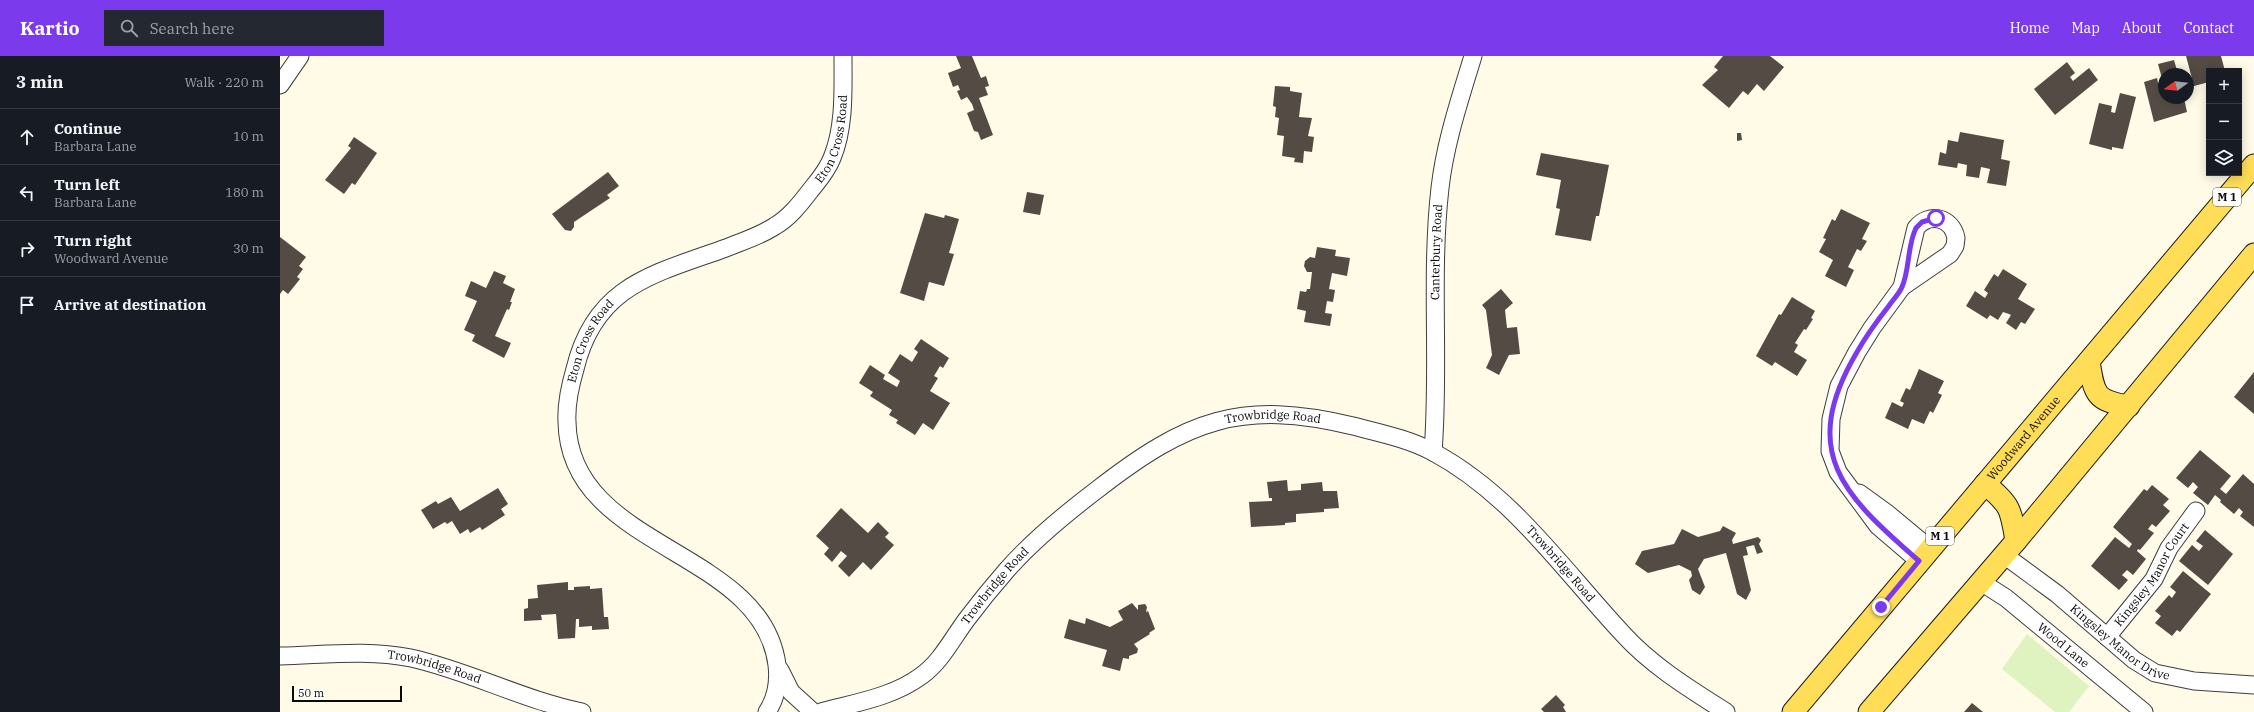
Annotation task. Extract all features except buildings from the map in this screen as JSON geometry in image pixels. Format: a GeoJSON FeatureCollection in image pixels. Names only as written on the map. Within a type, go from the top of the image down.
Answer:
{"type":"FeatureCollection","features":[{"type":"Feature","properties":{"kind":"main road","name":"Woodward Avenue"},"geometry":{"type":"LineString","coordinates":[[1793,712],[2254,165]]}},
{"type":"Feature","properties":{"kind":"main road"},"geometry":{"type":"LineString","coordinates":[[1869,712],[2010,548],[2254,254]]}},
{"type":"Feature","properties":{"kind":"main road"},"geometry":{"type":"LineString","coordinates":[[2089,361],[2093,389],[2108,403],[2129,406]]}},
{"type":"Feature","properties":{"kind":"main road"},"geometry":{"type":"LineString","coordinates":[[1985,484],[2003,498],[2009,508],[2010,548]]}},
{"type":"Feature","properties":{"kind":"street"},"geometry":{"type":"LineString","coordinates":[[280,84],[300,56]]}},
{"type":"Feature","properties":{"kind":"street","name":"Eton Cross Road"},"geometry":{"type":"LineString","coordinates":[[813,712],[791,692],[776,662],[764,629],[751,609],[716,579],[629,524],[608,507],[590,488],[579,472],[571,454],[568,442],[567,407],[575,366],[584,339],[594,320],[607,306],[646,277],[746,240],[775,227],[786,218],[813,188],[829,165],[835,149],[842,103],[843,56]]}},
{"type":"Feature","properties":{"kind":"street","name":"Canterbury Road"},"geometry":{"type":"LineString","coordinates":[[1433,452],[1437,397],[1435,268],[1440,189],[1451,133],[1473,56]]}},
{"type":"Feature","properties":{"kind":"street"},"geometry":{"type":"LineString","coordinates":[[1902,287],[1857,352],[1839,386],[1834,402],[1830,428],[1830,451],[1834,466],[1847,485],[1888,514],[1924,555]]}},
{"type":"Feature","properties":{"kind":"street","name":"Trowbridge Road"},"geometry":{"type":"LineString","coordinates":[[821,712],[890,692],[921,676],[937,662],[989,590],[1020,556],[1054,524],[1128,467],[1188,431],[1236,417],[1270,414],[1291,415],[1363,428],[1433,452],[1484,488],[1527,525],[1562,562],[1623,634],[1642,653],[1726,712]]}},
{"type":"Feature","properties":{"kind":"street","name":"Kingsley Manor Court"},"geometry":{"type":"LineString","coordinates":[[2107,637],[2154,579],[2169,548],[2196,511]]}},
{"type":"Feature","properties":{"kind":"street","name":"Kingsley Manor Drive"},"geometry":{"type":"LineString","coordinates":[[2010,548],[2057,594],[2134,660],[2155,673],[2194,681],[2254,685]]}},
{"type":"Feature","properties":{"kind":"street","name":"Wood Lane"},"geometry":{"type":"LineString","coordinates":[[1981,582],[2006,598],[2144,712]]}},
{"type":"Feature","properties":{"kind":"street","name":"Trowbridge Road"},"geometry":{"type":"LineString","coordinates":[[280,656],[354,652],[397,656],[449,669],[532,698],[582,712]]}},
{"type":"Feature","properties":{"kind":"street","name":"Eton Cross Road"},"geometry":{"type":"LineString","coordinates":[[767,712],[777,692],[776,662]]}},
{"type":"Feature","properties":{"kind":"green space"},"geometry":{"type":"Polygon","coordinates":[[[2027,634],[2089,686],[2069,712],[2055,712],[2002,669],[2027,634]]]}},
{"type":"Feature","properties":{"kind":"route"},"geometry":{"type":"LineString","coordinates":[[1881,607],[1919,561],[1878,526],[1842,479],[1834,466],[1830,451],[1829,435],[1831,419],[1839,386],[1850,365],[1872,328],[1902,287],[1913,234],[1916,228],[1927,219],[1936,218]]}}]}
